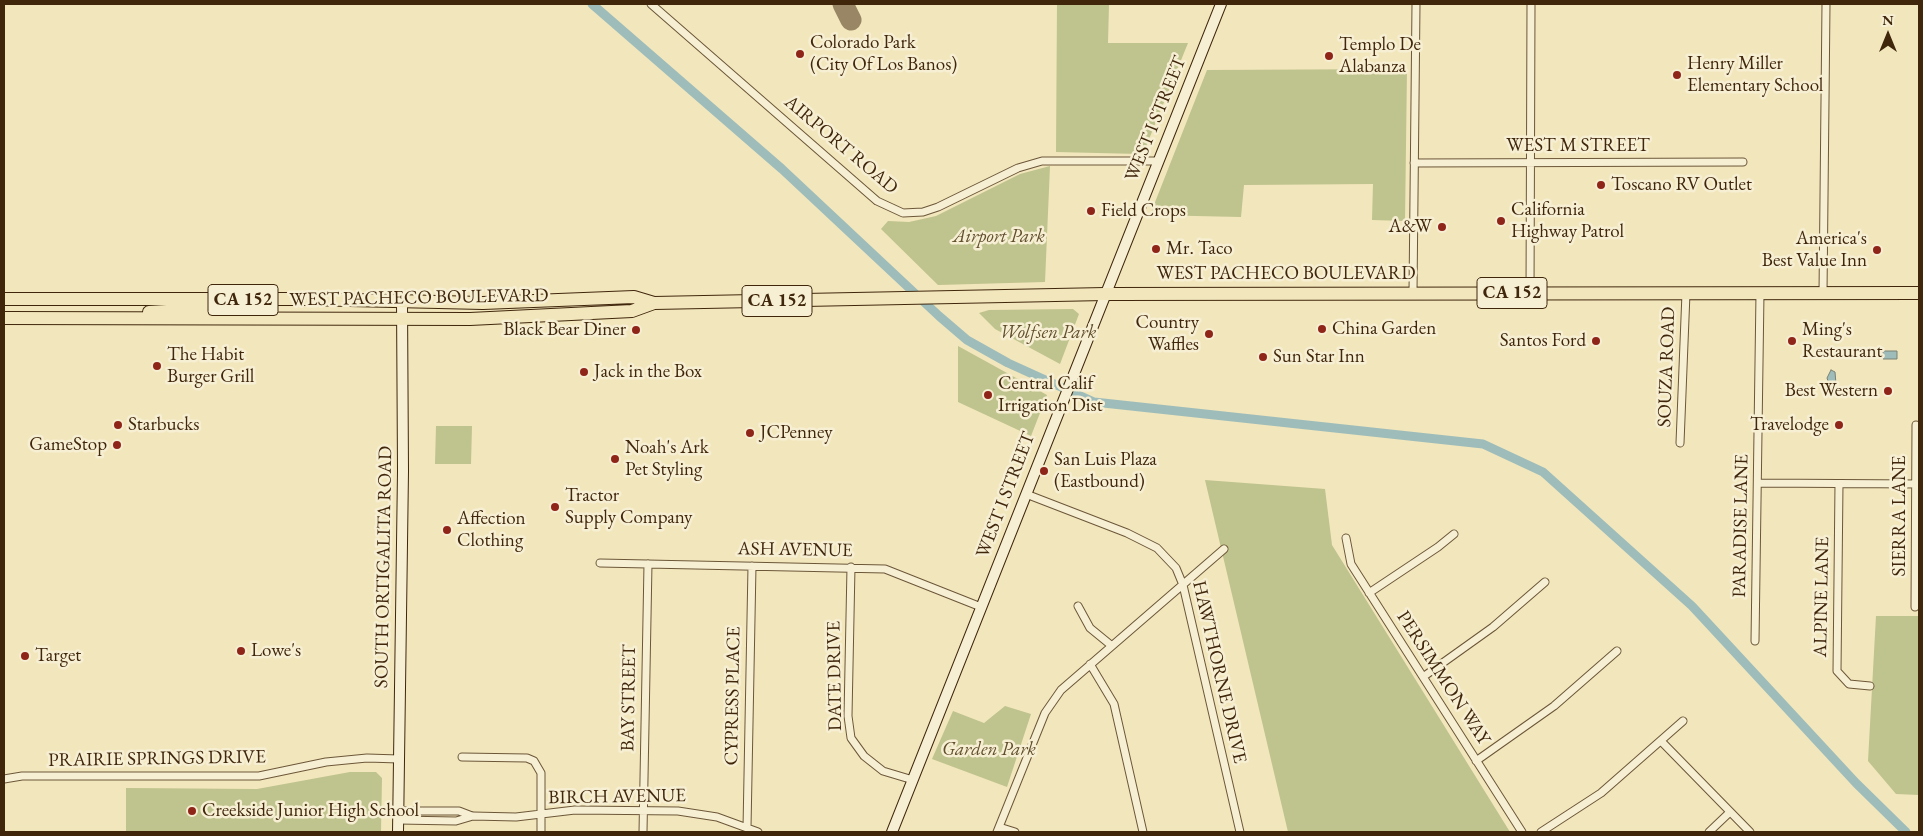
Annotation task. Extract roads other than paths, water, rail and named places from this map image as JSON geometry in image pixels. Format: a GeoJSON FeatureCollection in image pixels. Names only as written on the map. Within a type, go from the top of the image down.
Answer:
{"type":"FeatureCollection","features":[{"type":"Feature","properties":{"kind":"highway","name":"WEST PACHECO BOULEVARD"},"geometry":{"type":"LineString","coordinates":[[4,300],[259,300],[503,303],[634,297],[654,303],[1105,294],[1413,292],[1919,293]]}},
{"type":"Feature","properties":{"kind":"highway"},"geometry":{"type":"LineString","coordinates":[[104,318],[166,310],[254,307],[259,300]]}},
{"type":"Feature","properties":{"kind":"highway","name":"WEST PACHECO BOULEVARD"},"geometry":{"type":"LineString","coordinates":[[4,318],[470,319],[632,311],[654,303]]}},
{"type":"Feature","properties":{"kind":"street","name":"AIRPORT ROAD"},"geometry":{"type":"LineString","coordinates":[[651,4],[877,201],[903,213],[922,212],[938,207],[1018,168],[1042,161],[1158,161]]}},
{"type":"Feature","properties":{"kind":"street","name":"WEST I STREET"},"geometry":{"type":"LineString","coordinates":[[892,832],[1221,4]]}},
{"type":"Feature","properties":{"kind":"street"},"geometry":{"type":"LineString","coordinates":[[1413,292],[1416,4]]}},
{"type":"Feature","properties":{"kind":"street"},"geometry":{"type":"LineString","coordinates":[[1530,293],[1531,4]]}},
{"type":"Feature","properties":{"kind":"street"},"geometry":{"type":"LineString","coordinates":[[1823,293],[1826,4]]}},
{"type":"Feature","properties":{"kind":"street","name":"WEST M STREET"},"geometry":{"type":"LineString","coordinates":[[1414,162],[1743,162]]}},
{"type":"Feature","properties":{"kind":"street","name":"SOUZA ROAD"},"geometry":{"type":"LineString","coordinates":[[1680,443],[1686,293]]}},
{"type":"Feature","properties":{"kind":"street","name":"PARADISE LANE"},"geometry":{"type":"LineString","coordinates":[[1755,640],[1760,293]]}},
{"type":"Feature","properties":{"kind":"street","name":"SOUTH ORTIGALITA ROAD"},"geometry":{"type":"LineString","coordinates":[[398,832],[402,301]]}},
{"type":"Feature","properties":{"kind":"street","name":"SIERRA LANE"},"geometry":{"type":"LineString","coordinates":[[1915,607],[1918,484],[1916,425]]}},
{"type":"Feature","properties":{"kind":"street"},"geometry":{"type":"LineString","coordinates":[[1758,483],[1918,484]]}},
{"type":"Feature","properties":{"kind":"street","name":"ALPINE LANE"},"geometry":{"type":"LineString","coordinates":[[1839,484],[1837,671],[1848,684],[1870,686]]}},
{"type":"Feature","properties":{"kind":"street","name":"HAWTHORNE DRIVE"},"geometry":{"type":"LineString","coordinates":[[1026,494],[1127,533],[1157,548],[1176,568],[1183,584],[1240,832]]}},
{"type":"Feature","properties":{"kind":"street"},"geometry":{"type":"LineString","coordinates":[[1369,593],[1438,547],[1454,534]]}},
{"type":"Feature","properties":{"kind":"street","name":"PERSIMMON WAY"},"geometry":{"type":"LineString","coordinates":[[1346,538],[1351,564],[1522,832]]}},
{"type":"Feature","properties":{"kind":"street"},"geometry":{"type":"LineString","coordinates":[[1015,832],[998,830],[1044,713],[1061,690],[1224,549]]}},
{"type":"Feature","properties":{"kind":"street","name":"ASH AVENUE"},"geometry":{"type":"LineString","coordinates":[[600,563],[885,569],[981,607]]}},
{"type":"Feature","properties":{"kind":"street","name":"BAY STREET"},"geometry":{"type":"LineString","coordinates":[[643,832],[648,564]]}},
{"type":"Feature","properties":{"kind":"street","name":"CYPRESS PLACE"},"geometry":{"type":"LineString","coordinates":[[747,828],[752,566]]}},
{"type":"Feature","properties":{"kind":"street","name":"DATE DRIVE"},"geometry":{"type":"LineString","coordinates":[[851,567],[848,716],[851,738],[864,756],[883,771],[913,780]]}},
{"type":"Feature","properties":{"kind":"street"},"geometry":{"type":"LineString","coordinates":[[1423,677],[1494,627],[1545,582]]}},
{"type":"Feature","properties":{"kind":"street"},"geometry":{"type":"LineString","coordinates":[[1078,606],[1090,628],[1112,646]]}},
{"type":"Feature","properties":{"kind":"street"},"geometry":{"type":"LineString","coordinates":[[1476,761],[1554,706],[1616,650]]}},
{"type":"Feature","properties":{"kind":"street"},"geometry":{"type":"LineString","coordinates":[[1090,664],[1114,704],[1143,832]]}},
{"type":"Feature","properties":{"kind":"street"},"geometry":{"type":"LineString","coordinates":[[1541,832],[1601,793],[1683,721]]}},
{"type":"Feature","properties":{"kind":"street"},"geometry":{"type":"LineString","coordinates":[[1661,741],[1750,832]]}},
{"type":"Feature","properties":{"kind":"street"},"geometry":{"type":"LineString","coordinates":[[462,757],[527,758],[536,763],[541,773],[541,832]]}},
{"type":"Feature","properties":{"kind":"street","name":"PRAIRIE SPRINGS DRIVE"},"geometry":{"type":"LineString","coordinates":[[4,778],[22,776],[259,776],[326,762],[367,758],[399,759]]}},
{"type":"Feature","properties":{"kind":"street","name":"BIRCH AVENUE"},"geometry":{"type":"LineString","coordinates":[[398,816],[456,821],[473,816],[516,817],[575,810],[678,811],[702,814],[758,832]]}},
{"type":"Feature","properties":{"kind":"street"},"geometry":{"type":"LineString","coordinates":[[1709,832],[1730,812]]}},
{"type":"Feature","properties":{"kind":"water"},"geometry":{"type":"Polygon","coordinates":[[[1883,351],[1897,351],[1897,359],[1883,359],[1883,351]]]}},
{"type":"Feature","properties":{"kind":"water"},"geometry":{"type":"Polygon","coordinates":[[[1831,370],[1835,372],[1836,384],[1830,387],[1827,378],[1831,370]]]}},
{"type":"Feature","properties":{"kind":"waterway"},"geometry":{"type":"LineString","coordinates":[[592,4],[782,169],[939,316],[967,340],[1008,363],[1094,402],[1483,444],[1543,472],[1692,606],[1856,783],[1906,832]]}},
{"type":"Feature","properties":{"kind":"place","name":"Colorado Park (City Of Los Banos)"},"geometry":{"type":"Point","coordinates":[800,54]}},
{"type":"Feature","properties":{"kind":"place","name":"Templo De Alabanza"},"geometry":{"type":"Point","coordinates":[1329,56]}},
{"type":"Feature","properties":{"kind":"place","name":"Henry Miller Elementary School"},"geometry":{"type":"Point","coordinates":[1677,75]}},
{"type":"Feature","properties":{"kind":"place","name":"Toscano RV Outlet"},"geometry":{"type":"Point","coordinates":[1601,185]}},
{"type":"Feature","properties":{"kind":"place","name":"Field Crops"},"geometry":{"type":"Point","coordinates":[1091,211]}},
{"type":"Feature","properties":{"kind":"place","name":"California Highway Patrol"},"geometry":{"type":"Point","coordinates":[1501,221]}},
{"type":"Feature","properties":{"kind":"place","name":"A&W"},"geometry":{"type":"Point","coordinates":[1442,227]}},
{"type":"Feature","properties":{"kind":"place","name":"Mr. Taco"},"geometry":{"type":"Point","coordinates":[1156,249]}},
{"type":"Feature","properties":{"kind":"place","name":"America's Best Value Inn"},"geometry":{"type":"Point","coordinates":[1877,250]}},
{"type":"Feature","properties":{"kind":"place","name":"China Garden"},"geometry":{"type":"Point","coordinates":[1322,329]}},
{"type":"Feature","properties":{"kind":"place","name":"Black Bear Diner"},"geometry":{"type":"Point","coordinates":[636,330]}},
{"type":"Feature","properties":{"kind":"place","name":"Country Waffles"},"geometry":{"type":"Point","coordinates":[1209,334]}},
{"type":"Feature","properties":{"kind":"place","name":"Santos Ford"},"geometry":{"type":"Point","coordinates":[1596,341]}},
{"type":"Feature","properties":{"kind":"place","name":"Ming's Restaurant"},"geometry":{"type":"Point","coordinates":[1792,341]}},
{"type":"Feature","properties":{"kind":"place","name":"Sun Star Inn"},"geometry":{"type":"Point","coordinates":[1263,357]}},
{"type":"Feature","properties":{"kind":"place","name":"The Habit Burger Grill"},"geometry":{"type":"Point","coordinates":[157,366]}},
{"type":"Feature","properties":{"kind":"place","name":"Jack in the Box"},"geometry":{"type":"Point","coordinates":[584,372]}},
{"type":"Feature","properties":{"kind":"place","name":"Best Western"},"geometry":{"type":"Point","coordinates":[1888,391]}},
{"type":"Feature","properties":{"kind":"place","name":"Central Calif Irrigation Dist"},"geometry":{"type":"Point","coordinates":[988,395]}},
{"type":"Feature","properties":{"kind":"place","name":"Starbucks"},"geometry":{"type":"Point","coordinates":[118,425]}},
{"type":"Feature","properties":{"kind":"place","name":"Travelodge"},"geometry":{"type":"Point","coordinates":[1839,425]}},
{"type":"Feature","properties":{"kind":"place","name":"JCPenney"},"geometry":{"type":"Point","coordinates":[750,433]}},
{"type":"Feature","properties":{"kind":"place","name":"GameStop"},"geometry":{"type":"Point","coordinates":[117,445]}},
{"type":"Feature","properties":{"kind":"place","name":"Noah's Ark Pet Styling"},"geometry":{"type":"Point","coordinates":[615,459]}},
{"type":"Feature","properties":{"kind":"place","name":"San Luis Plaza (Eastbound)"},"geometry":{"type":"Point","coordinates":[1044,471]}},
{"type":"Feature","properties":{"kind":"place","name":"Tractor Supply Company"},"geometry":{"type":"Point","coordinates":[555,507]}},
{"type":"Feature","properties":{"kind":"place","name":"Affection Clothing"},"geometry":{"type":"Point","coordinates":[447,530]}},
{"type":"Feature","properties":{"kind":"place","name":"Lowe's"},"geometry":{"type":"Point","coordinates":[241,651]}},
{"type":"Feature","properties":{"kind":"place","name":"Target"},"geometry":{"type":"Point","coordinates":[25,656]}},
{"type":"Feature","properties":{"kind":"place","name":"Creekside Junior High School"},"geometry":{"type":"Point","coordinates":[192,811]}},
{"type":"Feature","properties":{"kind":"park label","name":"Airport Park"},"geometry":{"type":"Point","coordinates":[999,237]}},
{"type":"Feature","properties":{"kind":"park label","name":"Wolfsen Park"},"geometry":{"type":"Point","coordinates":[1048,333]}},
{"type":"Feature","properties":{"kind":"park label","name":"Garden Park"},"geometry":{"type":"Point","coordinates":[989,750]}}]}
